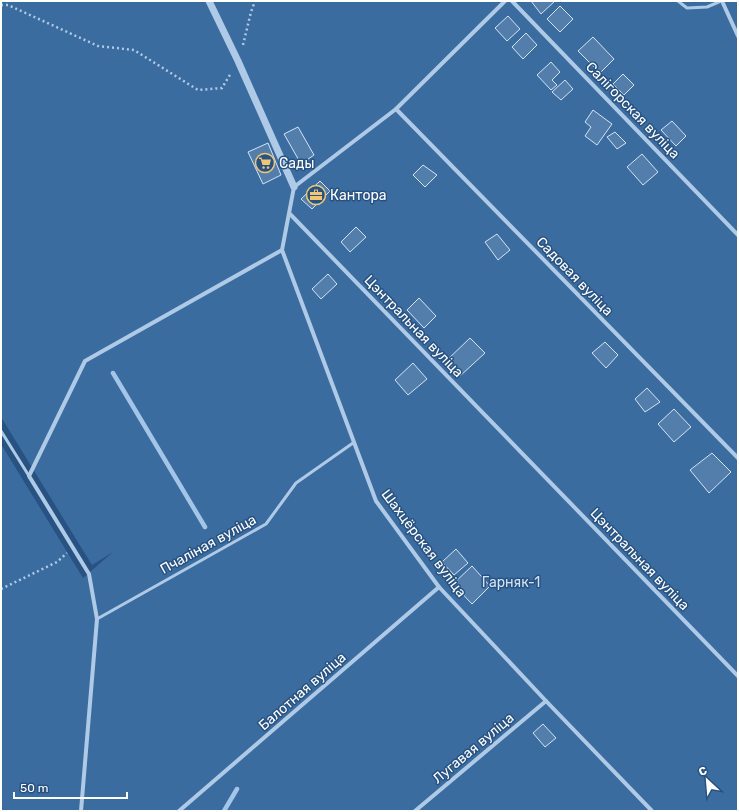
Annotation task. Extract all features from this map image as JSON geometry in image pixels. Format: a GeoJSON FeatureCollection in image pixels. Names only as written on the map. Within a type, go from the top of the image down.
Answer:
{"type":"FeatureCollection","features":[{"type":"Feature","properties":{"kind":"street"},"geometry":{"type":"LineString","coordinates":[[81,811],[96,619],[89,574],[29,476],[85,361],[282,250],[290,214],[294,187],[238,61],[209,1]]}},
{"type":"Feature","properties":{"kind":"street"},"geometry":{"type":"LineString","coordinates":[[294,187],[396,110],[504,1]]}},
{"type":"Feature","properties":{"kind":"street","name":"Салігорская вуліца"},"geometry":{"type":"LineString","coordinates":[[512,1],[738,235]]}},
{"type":"Feature","properties":{"kind":"street"},"geometry":{"type":"LineString","coordinates":[[722,1],[738,36]]}},
{"type":"Feature","properties":{"kind":"street","name":"Садовая вуліца"},"geometry":{"type":"LineString","coordinates":[[396,110],[738,458]]}},
{"type":"Feature","properties":{"kind":"street","name":"Цэнтральная вуліца"},"geometry":{"type":"LineString","coordinates":[[290,214],[738,676]]}},
{"type":"Feature","properties":{"kind":"street","name":"Шахцёрская вуліца"},"geometry":{"type":"LineString","coordinates":[[282,250],[376,501],[439,587],[651,811]]}},
{"type":"Feature","properties":{"kind":"street","name":"Балотная вуліца"},"geometry":{"type":"LineString","coordinates":[[179,811],[439,587]]}},
{"type":"Feature","properties":{"kind":"street","name":"Лугавая вуліца"},"geometry":{"type":"LineString","coordinates":[[415,811],[546,701]]}},
{"type":"Feature","properties":{"kind":"lane"},"geometry":{"type":"LineString","coordinates":[[678,1],[687,8],[708,7],[722,1]]}},
{"type":"Feature","properties":{"kind":"lane"},"geometry":{"type":"LineString","coordinates":[[1,431],[29,476]]}},
{"type":"Feature","properties":{"kind":"lane","name":"Пчаліная вуліца"},"geometry":{"type":"LineString","coordinates":[[96,619],[266,524],[296,483],[353,443]]}},
{"type":"Feature","properties":{"kind":"path"},"geometry":{"type":"LineString","coordinates":[[1,5],[8,5],[98,46],[134,50],[198,90],[222,88],[238,61],[255,1]]}},
{"type":"Feature","properties":{"kind":"path"},"geometry":{"type":"LineString","coordinates":[[1,589],[57,562],[73,547]]}},
{"type":"Feature","properties":{"kind":"green space","name":"Гарняк-1"},"geometry":{"type":"Polygon","coordinates":[[[1,1],[738,1],[738,811],[1,811],[1,444],[83,578],[113,552],[92,565],[1,417],[1,1]]]}},
{"type":"Feature","properties":{"kind":"building"},"geometry":{"type":"Polygon","coordinates":[[[531,1],[555,1],[541,14],[531,1]]]}},
{"type":"Feature","properties":{"kind":"building"},"geometry":{"type":"Polygon","coordinates":[[[560,6],[573,19],[560,32],[547,19],[560,6]]]}},
{"type":"Feature","properties":{"kind":"building"},"geometry":{"type":"Polygon","coordinates":[[[508,16],[520,29],[507,41],[495,28],[508,16]]]}},
{"type":"Feature","properties":{"kind":"building"},"geometry":{"type":"Polygon","coordinates":[[[526,33],[537,45],[523,59],[512,47],[526,33]]]}},
{"type":"Feature","properties":{"kind":"building"},"geometry":{"type":"Polygon","coordinates":[[[593,37],[614,59],[600,73],[578,51],[593,37]]]}},
{"type":"Feature","properties":{"kind":"building"},"geometry":{"type":"Polygon","coordinates":[[[551,62],[560,72],[552,80],[557,85],[551,90],[537,75],[551,62]]]}},
{"type":"Feature","properties":{"kind":"building"},"geometry":{"type":"Polygon","coordinates":[[[623,74],[634,85],[624,95],[613,84],[623,74]]]}},
{"type":"Feature","properties":{"kind":"building"},"geometry":{"type":"Polygon","coordinates":[[[565,80],[573,89],[561,100],[552,92],[565,80]]]}},
{"type":"Feature","properties":{"kind":"building"},"geometry":{"type":"Polygon","coordinates":[[[593,110],[612,124],[597,145],[585,136],[591,127],[585,122],[593,110]]]}},
{"type":"Feature","properties":{"kind":"building"},"geometry":{"type":"Polygon","coordinates":[[[672,121],[686,136],[676,146],[661,130],[672,121]]]}},
{"type":"Feature","properties":{"kind":"building"},"geometry":{"type":"Polygon","coordinates":[[[298,127],[314,155],[301,164],[284,134],[298,127]]]}},
{"type":"Feature","properties":{"kind":"building"},"geometry":{"type":"Polygon","coordinates":[[[615,132],[626,143],[617,149],[607,137],[615,132]]]}},
{"type":"Feature","properties":{"kind":"building","name":"Сады"},"geometry":{"type":"Polygon","coordinates":[[[268,143],[281,175],[263,184],[248,152],[268,143]]]}},
{"type":"Feature","properties":{"kind":"building"},"geometry":{"type":"Polygon","coordinates":[[[642,154],[658,172],[643,185],[627,167],[642,154]]]}},
{"type":"Feature","properties":{"kind":"building"},"geometry":{"type":"Polygon","coordinates":[[[423,165],[437,175],[425,187],[413,175],[423,165]]]}},
{"type":"Feature","properties":{"kind":"building","name":"Кантора"},"geometry":{"type":"Polygon","coordinates":[[[320,181],[330,191],[312,209],[301,199],[320,181]]]}},
{"type":"Feature","properties":{"kind":"building"},"geometry":{"type":"Polygon","coordinates":[[[356,227],[366,237],[350,252],[341,242],[356,227]]]}},
{"type":"Feature","properties":{"kind":"building"},"geometry":{"type":"Polygon","coordinates":[[[497,234],[510,250],[498,260],[485,242],[497,234]]]}},
{"type":"Feature","properties":{"kind":"building"},"geometry":{"type":"Polygon","coordinates":[[[328,274],[337,284],[321,299],[312,289],[328,274]]]}},
{"type":"Feature","properties":{"kind":"building"},"geometry":{"type":"Polygon","coordinates":[[[419,298],[436,316],[424,328],[407,310],[419,298]]]}},
{"type":"Feature","properties":{"kind":"building"},"geometry":{"type":"Polygon","coordinates":[[[470,338],[485,353],[460,376],[446,361],[470,338]]]}},
{"type":"Feature","properties":{"kind":"building"},"geometry":{"type":"Polygon","coordinates":[[[605,342],[618,355],[606,368],[592,353],[605,342]]]}},
{"type":"Feature","properties":{"kind":"building"},"geometry":{"type":"Polygon","coordinates":[[[413,363],[427,379],[408,395],[395,380],[413,363]]]}},
{"type":"Feature","properties":{"kind":"building"},"geometry":{"type":"Polygon","coordinates":[[[647,388],[660,402],[645,412],[635,399],[647,388]]]}},
{"type":"Feature","properties":{"kind":"building"},"geometry":{"type":"Polygon","coordinates":[[[674,409],[691,427],[674,442],[658,424],[674,409]]]}},
{"type":"Feature","properties":{"kind":"building"},"geometry":{"type":"Polygon","coordinates":[[[712,453],[731,472],[709,493],[690,470],[712,453]]]}},
{"type":"Feature","properties":{"kind":"building"},"geometry":{"type":"Polygon","coordinates":[[[456,549],[468,563],[454,575],[442,562],[456,549]]]}},
{"type":"Feature","properties":{"kind":"building"},"geometry":{"type":"Polygon","coordinates":[[[472,566],[490,586],[472,604],[453,584],[472,566]]]}},
{"type":"Feature","properties":{"kind":"building"},"geometry":{"type":"Polygon","coordinates":[[[543,724],[556,738],[545,747],[533,733],[543,724]]]}},
{"type":"Feature","properties":{"kind":"waterway"},"geometry":{"type":"LineString","coordinates":[[113,373],[205,527]]}},
{"type":"Feature","properties":{"kind":"waterway"},"geometry":{"type":"LineString","coordinates":[[224,811],[237,789]]}},
{"type":"Feature","properties":{"kind":"place","name":"Сады"},"geometry":{"type":"Point","coordinates":[265,163]}},
{"type":"Feature","properties":{"kind":"place","name":"Кантора"},"geometry":{"type":"Point","coordinates":[316,195]}}]}
